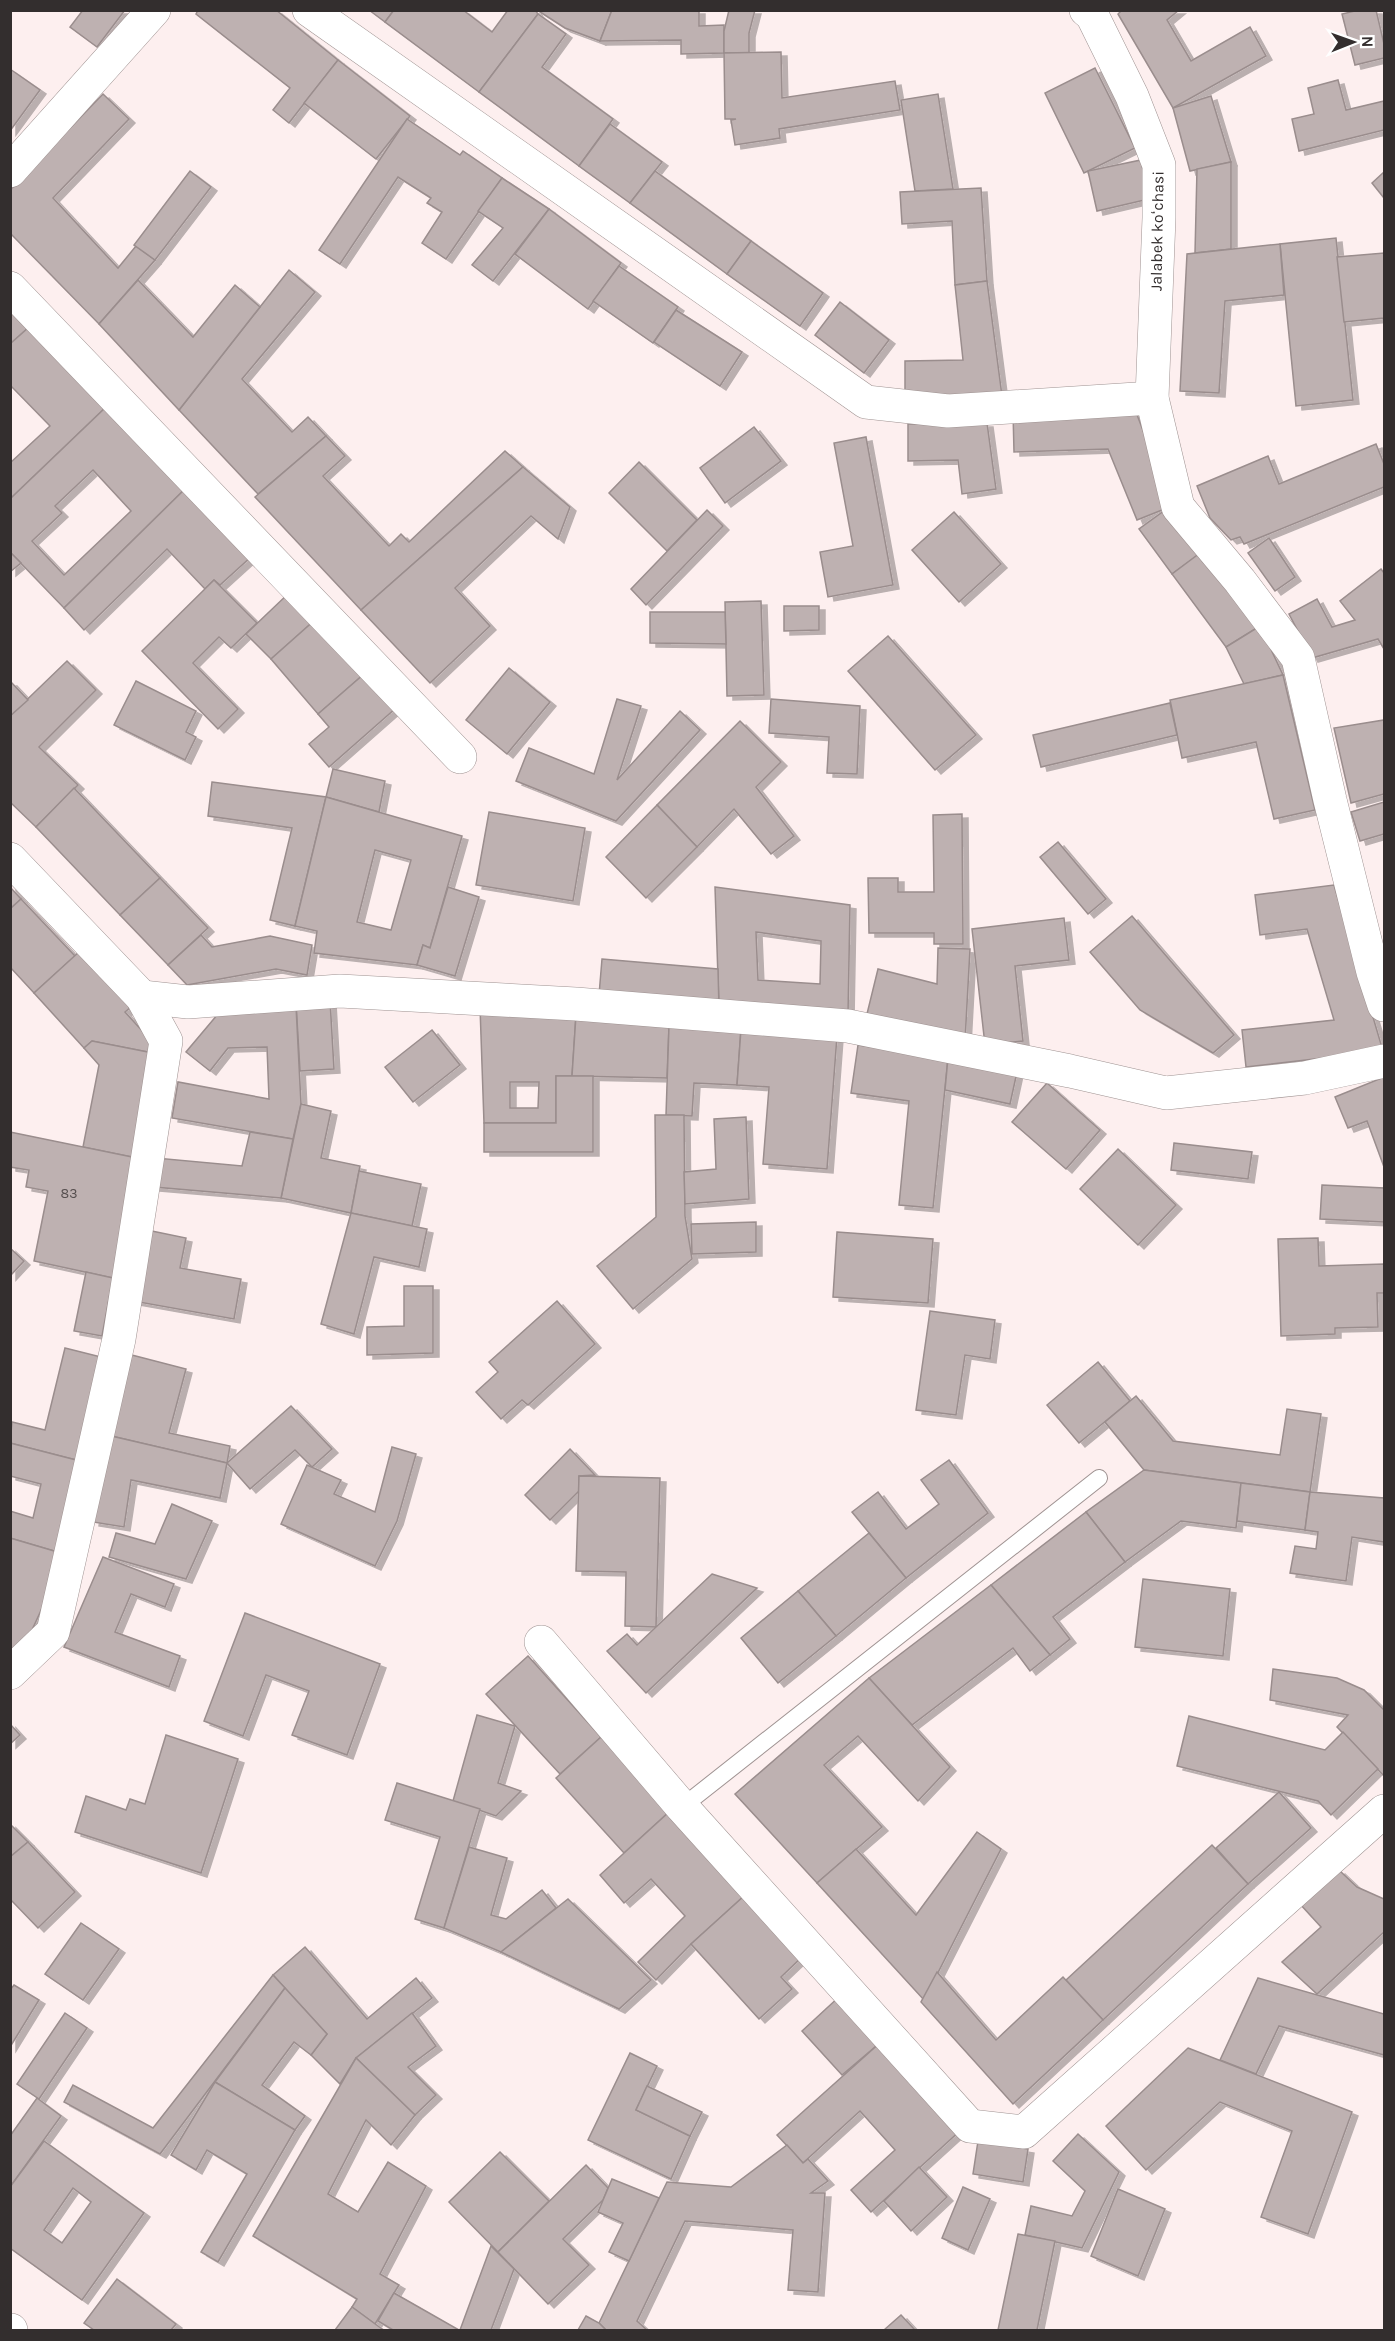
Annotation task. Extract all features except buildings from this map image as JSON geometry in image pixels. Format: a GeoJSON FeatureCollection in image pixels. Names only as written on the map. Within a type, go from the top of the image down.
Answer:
{"type":"FeatureCollection","features":[{"type":"Feature","properties":{"kind":"street"},"geometry":{"type":"LineString","coordinates":[[10,171],[153,10]]}},
{"type":"Feature","properties":{"kind":"street"},"geometry":{"type":"LineString","coordinates":[[309,10],[866,402],[948,411],[1152,398]]}},
{"type":"Feature","properties":{"kind":"street","name":"Jalabek koʻchasi"},"geometry":{"type":"LineString","coordinates":[[1086,10],[1092,15],[1132,96],[1159,165],[1152,398],[1178,507],[1240,581],[1299,658],[1330,800],[1373,972],[1384,1005]]}},
{"type":"Feature","properties":{"kind":"street"},"geometry":{"type":"LineString","coordinates":[[10,288],[460,758]]}},
{"type":"Feature","properties":{"kind":"street"},"geometry":{"type":"LineString","coordinates":[[10,859],[142,998],[166,1041],[118,1339],[53,1632],[10,1673]]}},
{"type":"Feature","properties":{"kind":"street"},"geometry":{"type":"LineString","coordinates":[[142,998],[188,1002],[340,991],[576,1004],[849,1026],[1166,1093],[1305,1078],[1384,1061]]}},
{"type":"Feature","properties":{"kind":"street"},"geometry":{"type":"LineString","coordinates":[[541,1642],[682,1807],[970,2126],[1024,2132],[1384,1811]]}},
{"type":"Feature","properties":{"kind":"lane"},"geometry":{"type":"LineString","coordinates":[[682,1807],[1099,1478]]}}]}
